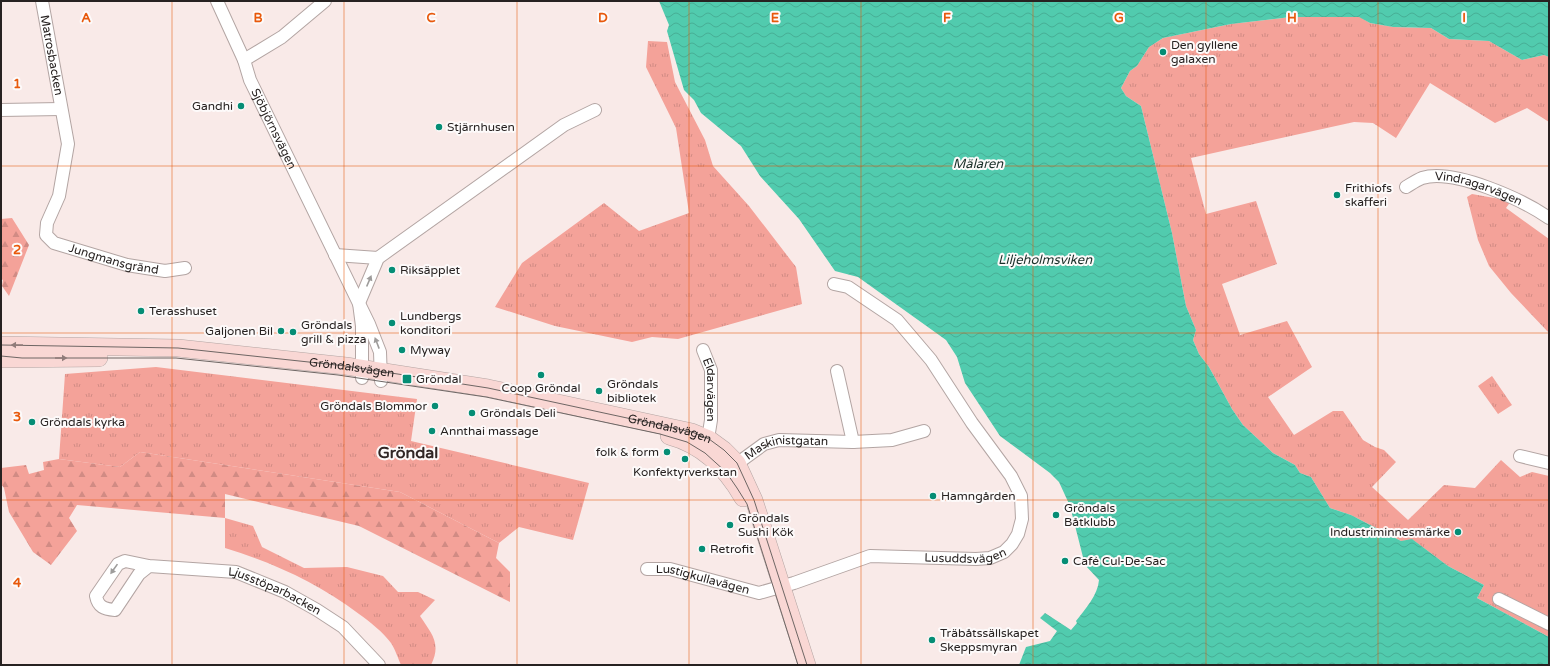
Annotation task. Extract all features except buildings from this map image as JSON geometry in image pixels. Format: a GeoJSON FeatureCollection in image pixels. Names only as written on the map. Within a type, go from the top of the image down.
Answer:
{"type":"FeatureCollection","features":[{"type":"Feature","properties":{"kind":"street","name":"Matrosbacken"},"geometry":{"type":"LineString","coordinates":[[42,1],[68,144],[59,196],[47,223],[46,235]]}},
{"type":"Feature","properties":{"kind":"street","name":"Sjöbjörnsvägen"},"geometry":{"type":"LineString","coordinates":[[217,1],[244,60],[250,80],[359,304],[380,352],[381,376]]}},
{"type":"Feature","properties":{"kind":"street"},"geometry":{"type":"LineString","coordinates":[[244,60],[282,37],[325,1]]}},
{"type":"Feature","properties":{"kind":"street","name":"Matrosbacken"},"geometry":{"type":"LineString","coordinates":[[1,110],[61,109]]}},
{"type":"Feature","properties":{"kind":"street"},"geometry":{"type":"LineString","coordinates":[[359,304],[378,258],[564,124],[594,110]]}},
{"type":"Feature","properties":{"kind":"street","name":"Vindragarvägen"},"geometry":{"type":"LineString","coordinates":[[1406,187],[1423,178],[1442,177],[1462,180],[1486,187],[1529,204],[1549,218]]}},
{"type":"Feature","properties":{"kind":"street","name":"Jungmansgränd"},"geometry":{"type":"LineString","coordinates":[[46,235],[54,243],[127,265],[165,271],[185,268]]}},
{"type":"Feature","properties":{"kind":"street"},"geometry":{"type":"LineString","coordinates":[[335,255],[378,258]]}},
{"type":"Feature","properties":{"kind":"street","name":"Lusuddsvägen"},"geometry":{"type":"LineString","coordinates":[[778,587],[870,556],[976,559],[990,558],[1004,552],[1012,544],[1018,534],[1022,519],[1021,496],[1011,476],[972,423],[931,360],[897,320],[848,287],[834,284]]}},
{"type":"Feature","properties":{"kind":"street","name":"Sjöbjörnsvägen"},"geometry":{"type":"LineString","coordinates":[[359,304],[362,326],[362,374]]}},
{"type":"Feature","properties":{"kind":"street","name":"Gröndalsvägen"},"geometry":{"type":"LineString","coordinates":[[1,345],[178,348],[362,374]]}},
{"type":"Feature","properties":{"kind":"street","name":"Eldarvägen"},"geometry":{"type":"LineString","coordinates":[[703,350],[711,370],[707,446]]}},
{"type":"Feature","properties":{"kind":"street","name":"Gröndalsvägen"},"geometry":{"type":"LineString","coordinates":[[1,359],[176,358],[381,376],[503,392],[692,432],[707,446],[724,450],[732,468],[754,500],[798,665]]}},
{"type":"Feature","properties":{"kind":"street"},"geometry":{"type":"LineString","coordinates":[[837,371],[853,442]]}},
{"type":"Feature","properties":{"kind":"street","name":"Maskinistgatan"},"geometry":{"type":"LineString","coordinates":[[732,468],[764,444],[779,440],[853,442],[892,440],[924,431]]}},
{"type":"Feature","properties":{"kind":"street"},"geometry":{"type":"LineString","coordinates":[[1520,456],[1549,463]]}},
{"type":"Feature","properties":{"kind":"street","name":"Ljusstöparbacken"},"geometry":{"type":"LineString","coordinates":[[149,566],[139,574],[115,610],[104,609],[98,604],[96,596],[118,564],[125,561],[149,566],[236,572],[259,580],[285,592],[317,610],[343,627],[379,665]]}},
{"type":"Feature","properties":{"kind":"street","name":"Lustigkullavägen"},"geometry":{"type":"LineString","coordinates":[[647,569],[670,569],[759,593],[778,587]]}},
{"type":"Feature","properties":{"kind":"street","name":"Gröndalsvägen"},"geometry":{"type":"LineString","coordinates":[[778,587],[807,665]]}},
{"type":"Feature","properties":{"kind":"street"},"geometry":{"type":"LineString","coordinates":[[1499,599],[1549,624]]}},
{"type":"Feature","properties":{"kind":"green space"},"geometry":{"type":"Polygon","coordinates":[[[1291,17],[1360,17],[1370,23],[1393,27],[1431,28],[1449,39],[1489,41],[1522,60],[1544,55],[1549,57],[1549,122],[1527,108],[1495,123],[1430,83],[1396,138],[1373,123],[1354,122],[1191,158],[1206,214],[1256,201],[1277,264],[1222,284],[1240,335],[1287,321],[1312,367],[1268,397],[1294,435],[1333,411],[1343,411],[1363,440],[1384,450],[1396,462],[1372,487],[1408,520],[1444,485],[1475,488],[1501,460],[1520,477],[1532,472],[1549,476],[1549,637],[1477,598],[1484,585],[1448,566],[1413,540],[1401,541],[1351,515],[1330,508],[1311,477],[1300,473],[1295,465],[1273,453],[1243,425],[1232,409],[1209,367],[1199,354],[1193,340],[1196,330],[1186,306],[1172,233],[1141,106],[1126,96],[1121,88],[1130,71],[1137,66],[1149,47],[1163,38],[1231,24],[1291,17]]]}},
{"type":"Feature","properties":{"kind":"green space"},"geometry":{"type":"Polygon","coordinates":[[[648,41],[667,42],[675,82],[705,140],[713,166],[749,206],[796,267],[802,304],[678,339],[652,337],[632,342],[555,326],[495,307],[522,263],[604,203],[639,231],[689,213],[676,128],[646,67],[648,41]]]}},
{"type":"Feature","properties":{"kind":"green space"},"geometry":{"type":"Polygon","coordinates":[[[1472,194],[1511,201],[1506,208],[1549,239],[1549,333],[1511,293],[1489,266],[1478,240],[1467,197],[1472,194]]]}},
{"type":"Feature","properties":{"kind":"green space"},"geometry":{"type":"Polygon","coordinates":[[[12,218],[29,245],[9,296],[2,286],[3,280],[1,279],[1,219],[12,218]]]}},
{"type":"Feature","properties":{"kind":"green space"},"geometry":{"type":"Polygon","coordinates":[[[156,367],[417,399],[411,441],[589,483],[573,540],[519,527],[499,543],[400,492],[140,452],[120,467],[59,459],[65,374],[156,367]]]}},
{"type":"Feature","properties":{"kind":"green space"},"geometry":{"type":"Polygon","coordinates":[[[1492,376],[1512,405],[1498,414],[1478,386],[1492,376]]]}},
{"type":"Feature","properties":{"kind":"green space"},"geometry":{"type":"Polygon","coordinates":[[[140,452],[400,492],[499,543],[496,558],[510,572],[510,602],[359,526],[225,494],[225,518],[77,505],[69,518],[77,531],[51,565],[33,552],[9,512],[4,488],[1,484],[1,468],[26,465],[29,474],[44,470],[43,462],[59,459],[120,467],[140,452]]]}},
{"type":"Feature","properties":{"kind":"green space"},"geometry":{"type":"Polygon","coordinates":[[[225,518],[253,526],[262,547],[304,568],[347,567],[383,576],[398,592],[418,592],[435,600],[420,616],[434,639],[435,650],[431,665],[401,665],[392,645],[376,627],[328,593],[312,583],[278,567],[225,548],[225,518]]]}},
{"type":"Feature","properties":{"kind":"water","name":"Liljeholmsviken"},"geometry":{"type":"Polygon","coordinates":[[[659,1],[1549,1],[1549,57],[1544,55],[1522,60],[1489,41],[1449,39],[1431,28],[1393,27],[1370,23],[1359,17],[1291,17],[1231,24],[1163,38],[1149,47],[1137,66],[1130,71],[1121,88],[1126,96],[1141,106],[1172,233],[1186,306],[1196,330],[1193,340],[1199,354],[1209,367],[1232,409],[1243,425],[1273,453],[1295,465],[1300,473],[1311,477],[1330,508],[1351,515],[1401,541],[1412,539],[1448,566],[1484,585],[1477,598],[1549,637],[1549,665],[1019,665],[1026,647],[1050,641],[1057,631],[1040,618],[1045,613],[1071,630],[1090,602],[1098,586],[1099,580],[1085,565],[1070,506],[1059,482],[1050,473],[1000,436],[965,383],[957,357],[946,340],[858,277],[835,271],[799,219],[760,176],[741,146],[701,113],[694,100],[684,90],[667,31],[669,25],[659,1]]]}},
{"type":"Feature","properties":{"kind":"tram line"},"geometry":{"type":"LineString","coordinates":[[1,345],[178,348],[346,366],[488,388],[692,432],[709,439],[724,450],[737,463],[754,500],[807,665]]}},
{"type":"Feature","properties":{"kind":"tram line"},"geometry":{"type":"LineString","coordinates":[[1,356],[22,358],[176,358],[338,375],[486,397],[660,434],[687,442],[705,453],[726,472],[747,504],[798,665]]}},
{"type":"Feature","properties":{"kind":"place","name":"Den gyllene galaxen"},"geometry":{"type":"Point","coordinates":[1163,52]}},
{"type":"Feature","properties":{"kind":"place","name":"Gandhi"},"geometry":{"type":"Point","coordinates":[241,106]}},
{"type":"Feature","properties":{"kind":"place","name":"Stjärnhusen"},"geometry":{"type":"Point","coordinates":[439,127]}},
{"type":"Feature","properties":{"kind":"place","name":"Frithiofs skafferi"},"geometry":{"type":"Point","coordinates":[1337,195]}},
{"type":"Feature","properties":{"kind":"place","name":"Riksäpplet"},"geometry":{"type":"Point","coordinates":[392,270]}},
{"type":"Feature","properties":{"kind":"place","name":"Terasshuset"},"geometry":{"type":"Point","coordinates":[141,311]}},
{"type":"Feature","properties":{"kind":"place","name":"Lundbergs konditori"},"geometry":{"type":"Point","coordinates":[392,323]}},
{"type":"Feature","properties":{"kind":"place","name":"Galjonen Bil"},"geometry":{"type":"Point","coordinates":[281,331]}},
{"type":"Feature","properties":{"kind":"place","name":"Gröndals grill & pizza"},"geometry":{"type":"Point","coordinates":[293,332]}},
{"type":"Feature","properties":{"kind":"place","name":"Myway"},"geometry":{"type":"Point","coordinates":[402,350]}},
{"type":"Feature","properties":{"kind":"place","name":"Coop Gröndal"},"geometry":{"type":"Point","coordinates":[541,375]}},
{"type":"Feature","properties":{"kind":"place","name":"Gröndal"},"geometry":{"type":"Point","coordinates":[407,379]}},
{"type":"Feature","properties":{"kind":"place","name":"Gröndals bibliotek"},"geometry":{"type":"Point","coordinates":[599,391]}},
{"type":"Feature","properties":{"kind":"place","name":"Gröndals Blommor"},"geometry":{"type":"Point","coordinates":[435,406]}},
{"type":"Feature","properties":{"kind":"place","name":"Gröndals Deli"},"geometry":{"type":"Point","coordinates":[472,413]}},
{"type":"Feature","properties":{"kind":"place","name":"Gröndals kyrka"},"geometry":{"type":"Point","coordinates":[32,422]}},
{"type":"Feature","properties":{"kind":"place","name":"Annthai massage"},"geometry":{"type":"Point","coordinates":[432,431]}},
{"type":"Feature","properties":{"kind":"place","name":"folk & form"},"geometry":{"type":"Point","coordinates":[667,452]}},
{"type":"Feature","properties":{"kind":"place","name":"Konfektyrverkstan"},"geometry":{"type":"Point","coordinates":[685,459]}},
{"type":"Feature","properties":{"kind":"place","name":"Hamngården"},"geometry":{"type":"Point","coordinates":[933,496]}},
{"type":"Feature","properties":{"kind":"place","name":"Gröndals Båtklubb"},"geometry":{"type":"Point","coordinates":[1056,515]}},
{"type":"Feature","properties":{"kind":"place","name":"Gröndals Sushi Kök"},"geometry":{"type":"Point","coordinates":[730,525]}},
{"type":"Feature","properties":{"kind":"place","name":"Industriminnesmärke"},"geometry":{"type":"Point","coordinates":[1458,532]}},
{"type":"Feature","properties":{"kind":"place","name":"Retrofit"},"geometry":{"type":"Point","coordinates":[702,549]}},
{"type":"Feature","properties":{"kind":"place","name":"Café Cul-De-Sac"},"geometry":{"type":"Point","coordinates":[1065,561]}},
{"type":"Feature","properties":{"kind":"place","name":"Träbåtssällskapet Skeppsmyran"},"geometry":{"type":"Point","coordinates":[932,640]}},
{"type":"Feature","properties":{"kind":"district","name":"Gröndal"},"geometry":{"type":"Point","coordinates":[408,452]}},
{"type":"Feature","properties":{"kind":"water label","name":"Mälaren"},"geometry":{"type":"Point","coordinates":[978,163]}}]}
